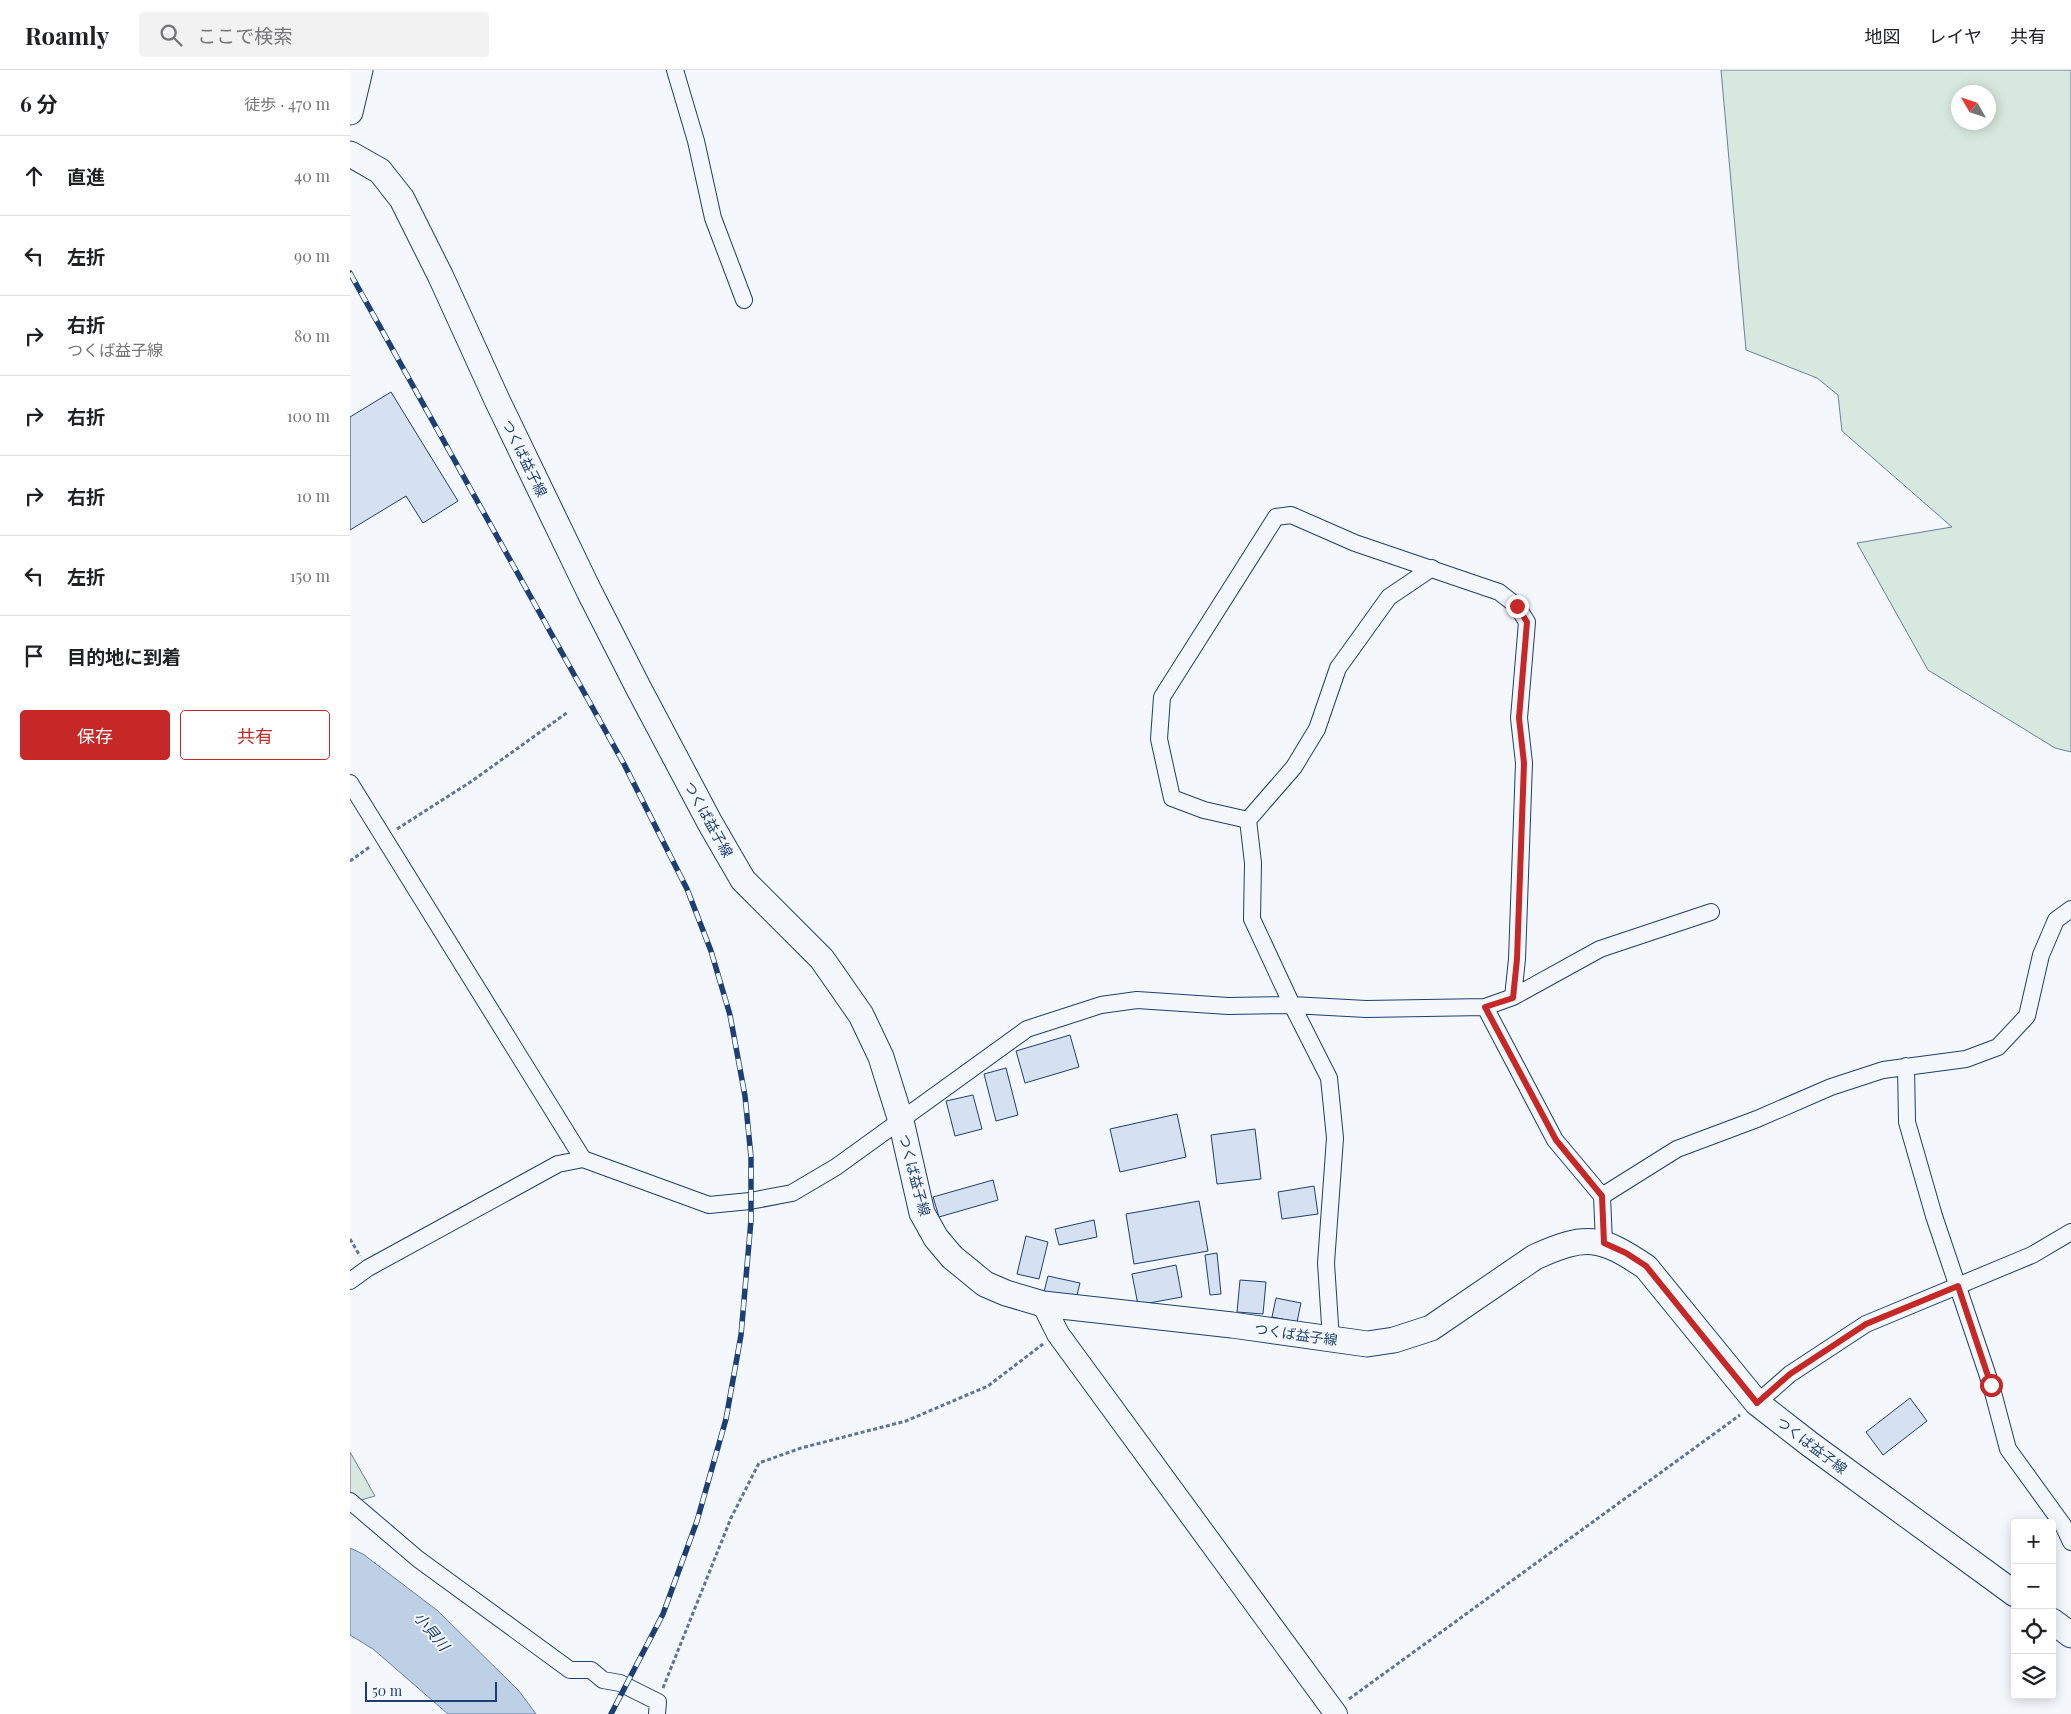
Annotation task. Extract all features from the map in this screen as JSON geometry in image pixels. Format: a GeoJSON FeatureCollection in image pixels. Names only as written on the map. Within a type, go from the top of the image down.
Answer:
{"type":"FeatureCollection","features":[{"type":"Feature","properties":{"kind":"main road"},"geometry":{"type":"LineString","coordinates":[[350,112],[360,70]]}},
{"type":"Feature","properties":{"kind":"main road","name":"つくば益子線"},"geometry":{"type":"LineString","coordinates":[[350,154],[380,171],[402,199],[441,277],[497,400],[589,591],[710,823],[743,880],[822,959],[856,1008],[881,1057],[900,1121],[922,1213],[936,1238],[952,1257],[986,1284],[1006,1293],[1043,1304],[1232,1325],[1367,1344],[1394,1340],[1431,1328],[1535,1257],[1569,1243],[1587,1240],[1604,1243],[1626,1253],[1646,1266],[1757,1403],[1805,1441],[2011,1591]]}},
{"type":"Feature","properties":{"kind":"main road"},"geometry":{"type":"LineString","coordinates":[[2056,1624],[2071,1635]]}},
{"type":"Feature","properties":{"kind":"street"},"geometry":{"type":"LineString","coordinates":[[675,70],[696,141],[713,218],[744,300]]}},
{"type":"Feature","properties":{"kind":"street"},"geometry":{"type":"LineString","coordinates":[[1248,820],[1204,810],[1172,798],[1159,739],[1162,697],[1276,517],[1291,515],[1354,543],[1499,592],[1517,606],[1527,622],[1519,718],[1524,763],[1517,959],[1513,998]]}},
{"type":"Feature","properties":{"kind":"street"},"geometry":{"type":"LineString","coordinates":[[1331,1340],[1326,1263],[1335,1138],[1329,1078],[1252,919],[1253,863],[1248,820],[1294,767],[1317,729],[1338,668],[1372,620],[1389,597],[1432,568]]}},
{"type":"Feature","properties":{"kind":"street"},"geometry":{"type":"LineString","coordinates":[[350,784],[583,1159]]}},
{"type":"Feature","properties":{"kind":"street"},"geometry":{"type":"LineString","coordinates":[[1602,1196],[1677,1149],[1757,1119],[1831,1087],[1882,1070],[1966,1059],[1998,1047],[2027,1016],[2040,955],[2056,920],[2071,909]]}},
{"type":"Feature","properties":{"kind":"street"},"geometry":{"type":"LineString","coordinates":[[350,1281],[368,1268],[558,1164],[583,1159],[709,1205],[750,1201],[792,1193],[836,1167],[1027,1029],[1101,1006],[1137,1000],[1228,1006],[1292,1005],[1366,1009],[1485,1007],[1513,998],[1600,949],[1711,912]]}},
{"type":"Feature","properties":{"kind":"street"},"geometry":{"type":"LineString","coordinates":[[1485,1007],[1556,1140],[1602,1196],[1604,1243]]}},
{"type":"Feature","properties":{"kind":"street"},"geometry":{"type":"LineString","coordinates":[[1906,1066],[1906,1122],[1934,1216],[1991,1385],[2008,1449],[2063,1525],[2071,1542]]}},
{"type":"Feature","properties":{"kind":"street"},"geometry":{"type":"LineString","coordinates":[[1757,1403],[1790,1374],[1866,1324],[2032,1255],[2071,1232]]}},
{"type":"Feature","properties":{"kind":"street"},"geometry":{"type":"LineString","coordinates":[[1043,1304],[1058,1334],[1335,1712]]}},
{"type":"Feature","properties":{"kind":"street"},"geometry":{"type":"LineString","coordinates":[[350,1502],[418,1559],[570,1670],[591,1670],[603,1680],[620,1683],[657,1708]]}},
{"type":"Feature","properties":{"kind":"path"},"geometry":{"type":"LineString","coordinates":[[350,861],[382,838],[472,781],[568,712]]}},
{"type":"Feature","properties":{"kind":"path"},"geometry":{"type":"LineString","coordinates":[[657,1708],[730,1518],[759,1463],[801,1448],[906,1420],[988,1386],[1058,1334]]}},
{"type":"Feature","properties":{"kind":"path"},"geometry":{"type":"LineString","coordinates":[[1335,1712],[1757,1403]]}},
{"type":"Feature","properties":{"kind":"shaded area"},"geometry":{"type":"Polygon","coordinates":[[[1721,70],[2071,70],[2071,752],[2055,748],[1928,670],[1857,543],[1952,527],[1842,431],[1838,395],[1817,378],[1746,350],[1721,70]]]}},
{"type":"Feature","properties":{"kind":"shaded area"},"geometry":{"type":"Polygon","coordinates":[[[350,1452],[375,1496],[350,1503],[350,1452]]]}},
{"type":"Feature","properties":{"kind":"water","name":"小貝川"},"geometry":{"type":"Polygon","coordinates":[[[350,1548],[363,1554],[438,1611],[519,1691],[536,1714],[448,1714],[373,1649],[350,1635],[350,1548]]]}},
{"type":"Feature","properties":{"kind":"building"},"geometry":{"type":"Polygon","coordinates":[[[391,392],[458,501],[423,523],[406,496],[350,530],[350,417],[391,392]]]}},
{"type":"Feature","properties":{"kind":"building"},"geometry":{"type":"Polygon","coordinates":[[[1070,1035],[1079,1067],[1025,1083],[1016,1051],[1070,1035]]]}},
{"type":"Feature","properties":{"kind":"building"},"geometry":{"type":"Polygon","coordinates":[[[1006,1068],[1018,1115],[996,1121],[984,1074],[1006,1068]]]}},
{"type":"Feature","properties":{"kind":"building"},"geometry":{"type":"Polygon","coordinates":[[[973,1095],[982,1129],[955,1136],[946,1101],[973,1095]]]}},
{"type":"Feature","properties":{"kind":"building"},"geometry":{"type":"Polygon","coordinates":[[[1177,1114],[1186,1157],[1120,1172],[1110,1129],[1177,1114]]]}},
{"type":"Feature","properties":{"kind":"building"},"geometry":{"type":"Polygon","coordinates":[[[1255,1129],[1261,1179],[1217,1184],[1211,1135],[1255,1129]]]}},
{"type":"Feature","properties":{"kind":"building"},"geometry":{"type":"Polygon","coordinates":[[[993,1180],[998,1200],[939,1217],[933,1197],[993,1180]]]}},
{"type":"Feature","properties":{"kind":"building"},"geometry":{"type":"Polygon","coordinates":[[[1314,1186],[1318,1214],[1282,1219],[1278,1192],[1314,1186]]]}},
{"type":"Feature","properties":{"kind":"building"},"geometry":{"type":"Polygon","coordinates":[[[1199,1201],[1208,1251],[1134,1264],[1126,1214],[1199,1201]]]}},
{"type":"Feature","properties":{"kind":"building"},"geometry":{"type":"Polygon","coordinates":[[[1094,1220],[1097,1237],[1059,1245],[1055,1229],[1094,1220]]]}},
{"type":"Feature","properties":{"kind":"building"},"geometry":{"type":"Polygon","coordinates":[[[1026,1236],[1048,1242],[1039,1279],[1017,1274],[1026,1236]]]}},
{"type":"Feature","properties":{"kind":"building"},"geometry":{"type":"Polygon","coordinates":[[[1217,1253],[1221,1294],[1210,1295],[1205,1255],[1217,1253]]]}},
{"type":"Feature","properties":{"kind":"building"},"geometry":{"type":"Polygon","coordinates":[[[1176,1265],[1182,1297],[1138,1305],[1132,1274],[1176,1265]]]}},
{"type":"Feature","properties":{"kind":"building"},"geometry":{"type":"Polygon","coordinates":[[[1048,1276],[1080,1283],[1076,1299],[1044,1292],[1048,1276]]]}},
{"type":"Feature","properties":{"kind":"building"},"geometry":{"type":"Polygon","coordinates":[[[1240,1280],[1266,1282],[1263,1314],[1237,1312],[1240,1280]]]}},
{"type":"Feature","properties":{"kind":"building"},"geometry":{"type":"Polygon","coordinates":[[[1276,1298],[1301,1303],[1297,1322],[1272,1317],[1276,1298]]]}},
{"type":"Feature","properties":{"kind":"building"},"geometry":{"type":"Polygon","coordinates":[[[1910,1398],[1927,1421],[1883,1455],[1866,1432],[1910,1398]]]}},
{"type":"Feature","properties":{"kind":"railway"},"geometry":{"type":"LineString","coordinates":[[350,273],[624,764],[687,889],[711,951],[730,1015],[745,1096],[751,1157],[751,1220],[741,1335],[726,1419],[697,1521],[663,1614],[611,1714]]}},
{"type":"Feature","properties":{"kind":"route"},"geometry":{"type":"LineString","coordinates":[[1517,606],[1527,622],[1519,718],[1524,763],[1517,959],[1513,998],[1485,1007],[1556,1140],[1602,1196],[1604,1243],[1626,1253],[1646,1266],[1757,1403],[1790,1374],[1866,1324],[1958,1286],[1991,1385]]}}]}
